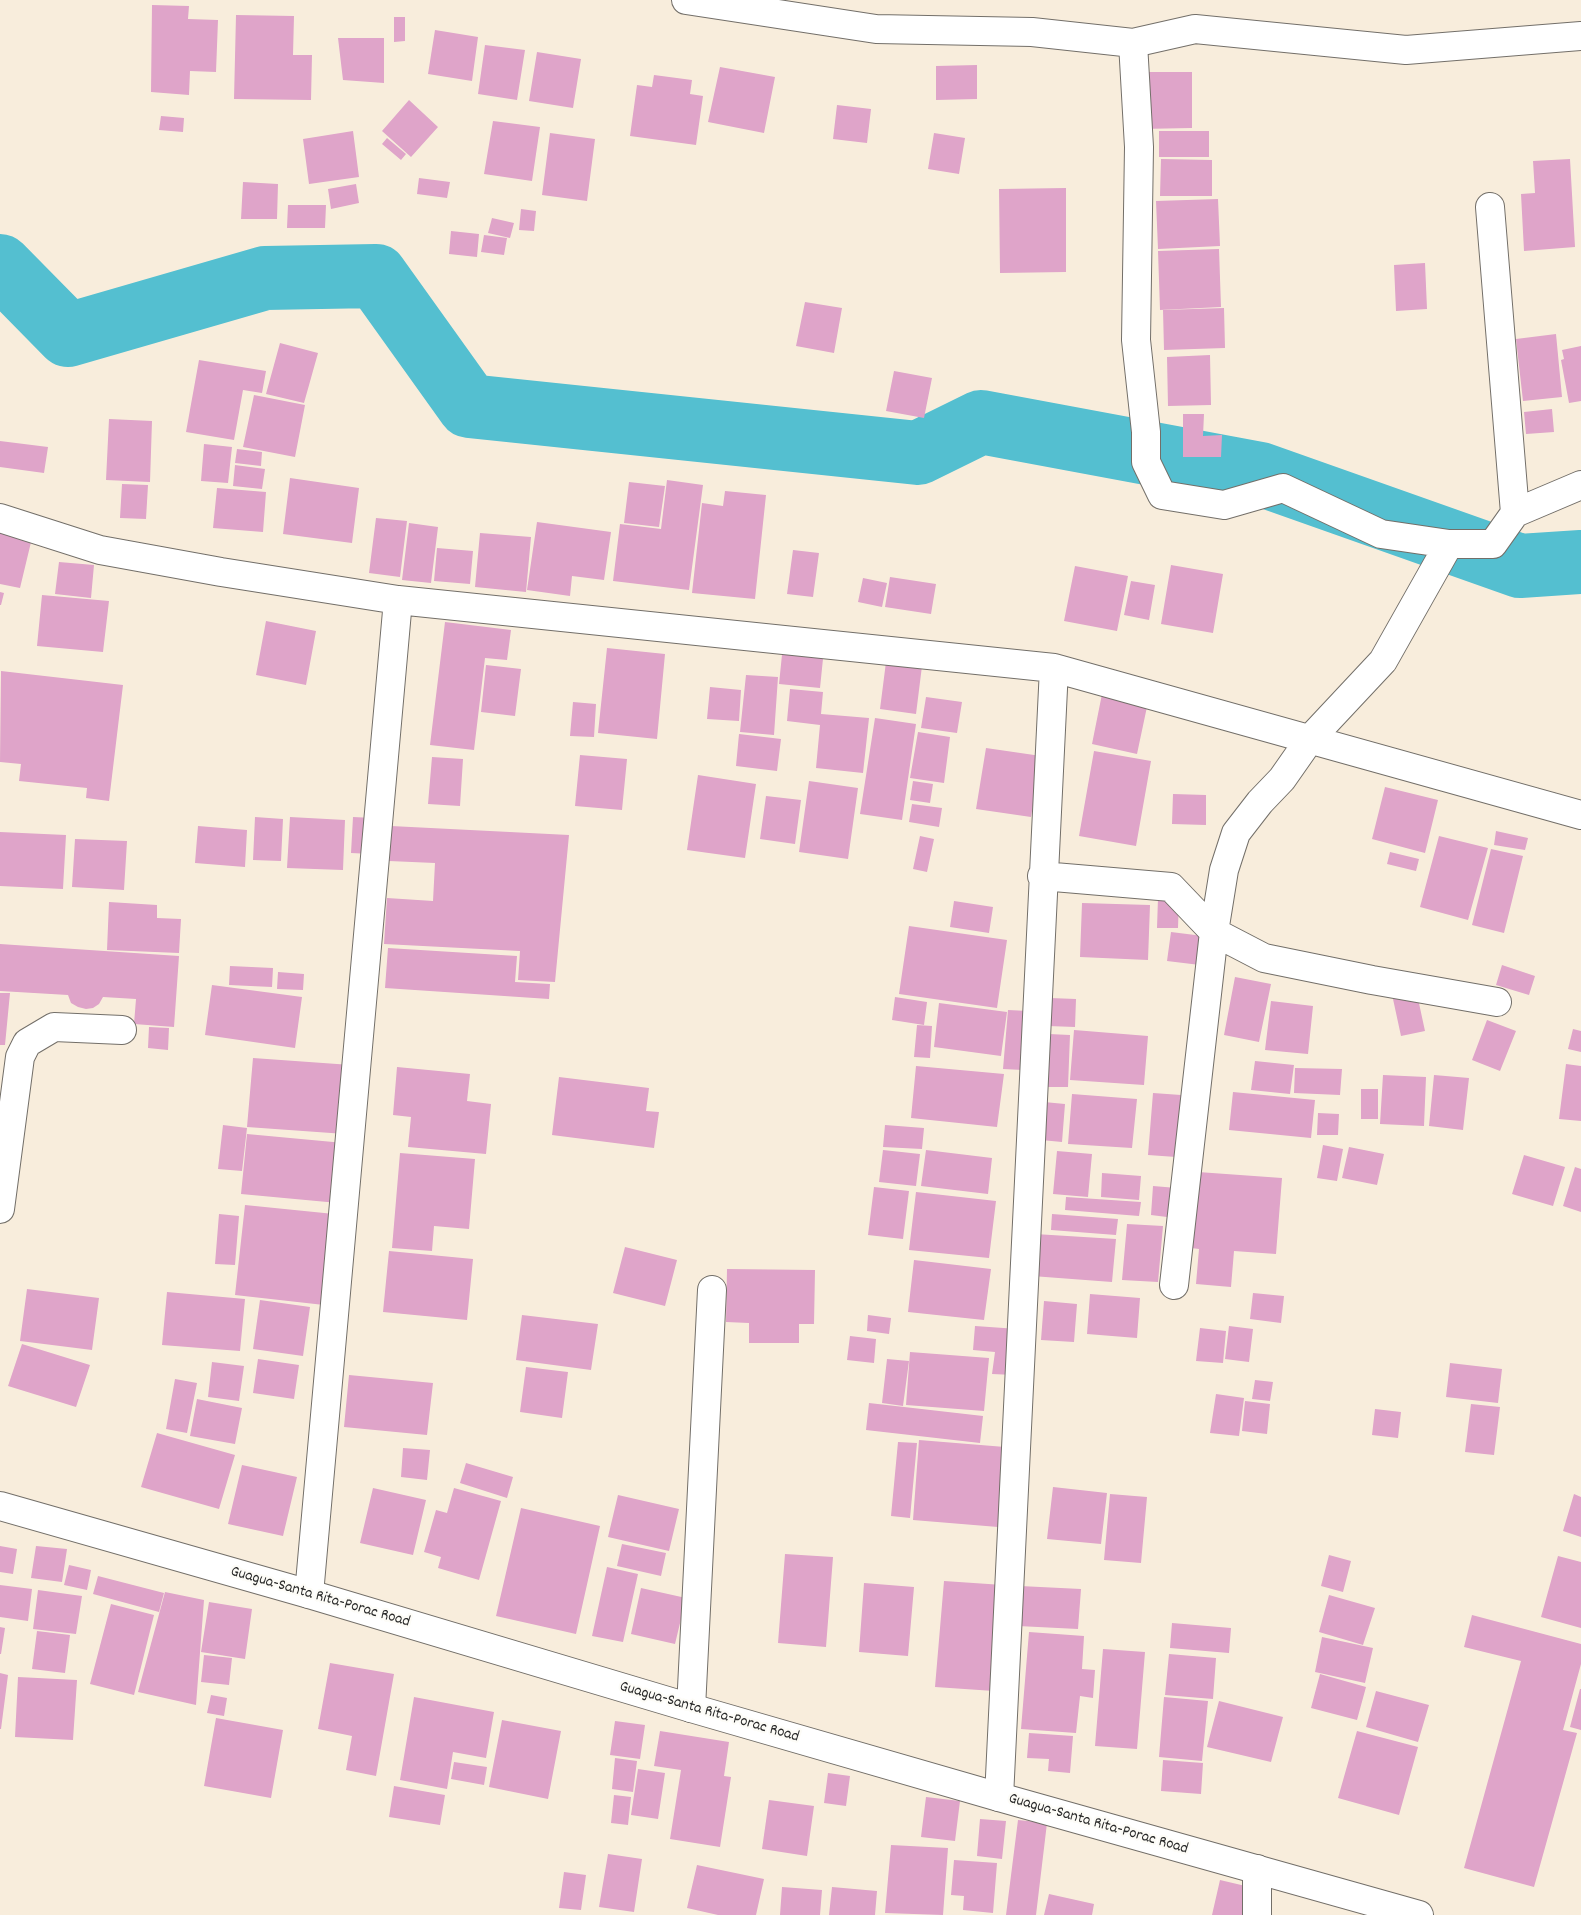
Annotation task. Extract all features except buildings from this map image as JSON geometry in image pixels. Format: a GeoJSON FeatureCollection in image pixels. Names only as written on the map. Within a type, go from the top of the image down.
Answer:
{"type":"FeatureCollection","features":[{"type":"Feature","properties":{"kind":"street"},"geometry":{"type":"LineString","coordinates":[[686,0],[876,29],[1032,32],[1133,43],[1195,28],[1406,50],[1581,36]]}},
{"type":"Feature","properties":{"kind":"street"},"geometry":{"type":"LineString","coordinates":[[1133,43],[1138,147],[1136,340],[1146,432],[1146,462],[1162,495],[1224,505],[1283,488],[1381,534],[1449,544],[1493,544],[1515,513],[1581,485]]}},
{"type":"Feature","properties":{"kind":"street"},"geometry":{"type":"LineString","coordinates":[[1490,207],[1515,513]]}},
{"type":"Feature","properties":{"kind":"street"},"geometry":{"type":"LineString","coordinates":[[0,518],[100,550],[221,572],[398,600],[1054,668],[1581,815]]}},
{"type":"Feature","properties":{"kind":"street"},"geometry":{"type":"LineString","coordinates":[[1174,1285],[1214,932],[1224,870],[1236,834],[1260,802],[1282,779],[1310,740],[1383,661],[1449,544]]}},
{"type":"Feature","properties":{"kind":"street"},"geometry":{"type":"LineString","coordinates":[[309,1594],[398,600]]}},
{"type":"Feature","properties":{"kind":"street"},"geometry":{"type":"LineString","coordinates":[[998,1797],[1042,876],[1054,668]]}},
{"type":"Feature","properties":{"kind":"street"},"geometry":{"type":"LineString","coordinates":[[1042,876],[1171,887],[1214,932],[1264,958],[1372,980],[1497,1002]]}},
{"type":"Feature","properties":{"kind":"street"},"geometry":{"type":"LineString","coordinates":[[0,1209],[20,1057],[27,1043],[54,1027],[122,1030]]}},
{"type":"Feature","properties":{"kind":"street"},"geometry":{"type":"LineString","coordinates":[[691,1708],[712,1290]]}},
{"type":"Feature","properties":{"kind":"street","name":"Guagua-Santa Rita-Porac Road"},"geometry":{"type":"LineString","coordinates":[[0,1506],[309,1594],[998,1797],[1419,1915]]}},
{"type":"Feature","properties":{"kind":"street"},"geometry":{"type":"LineString","coordinates":[[1257,1869],[1257,1915]]}},
{"type":"Feature","properties":{"kind":"waterway"},"geometry":{"type":"LineString","coordinates":[[0,266],[68,335],[265,278],[376,276],[469,406],[918,453],[981,422],[1260,474],[1520,566],[1581,562]]}}]}
